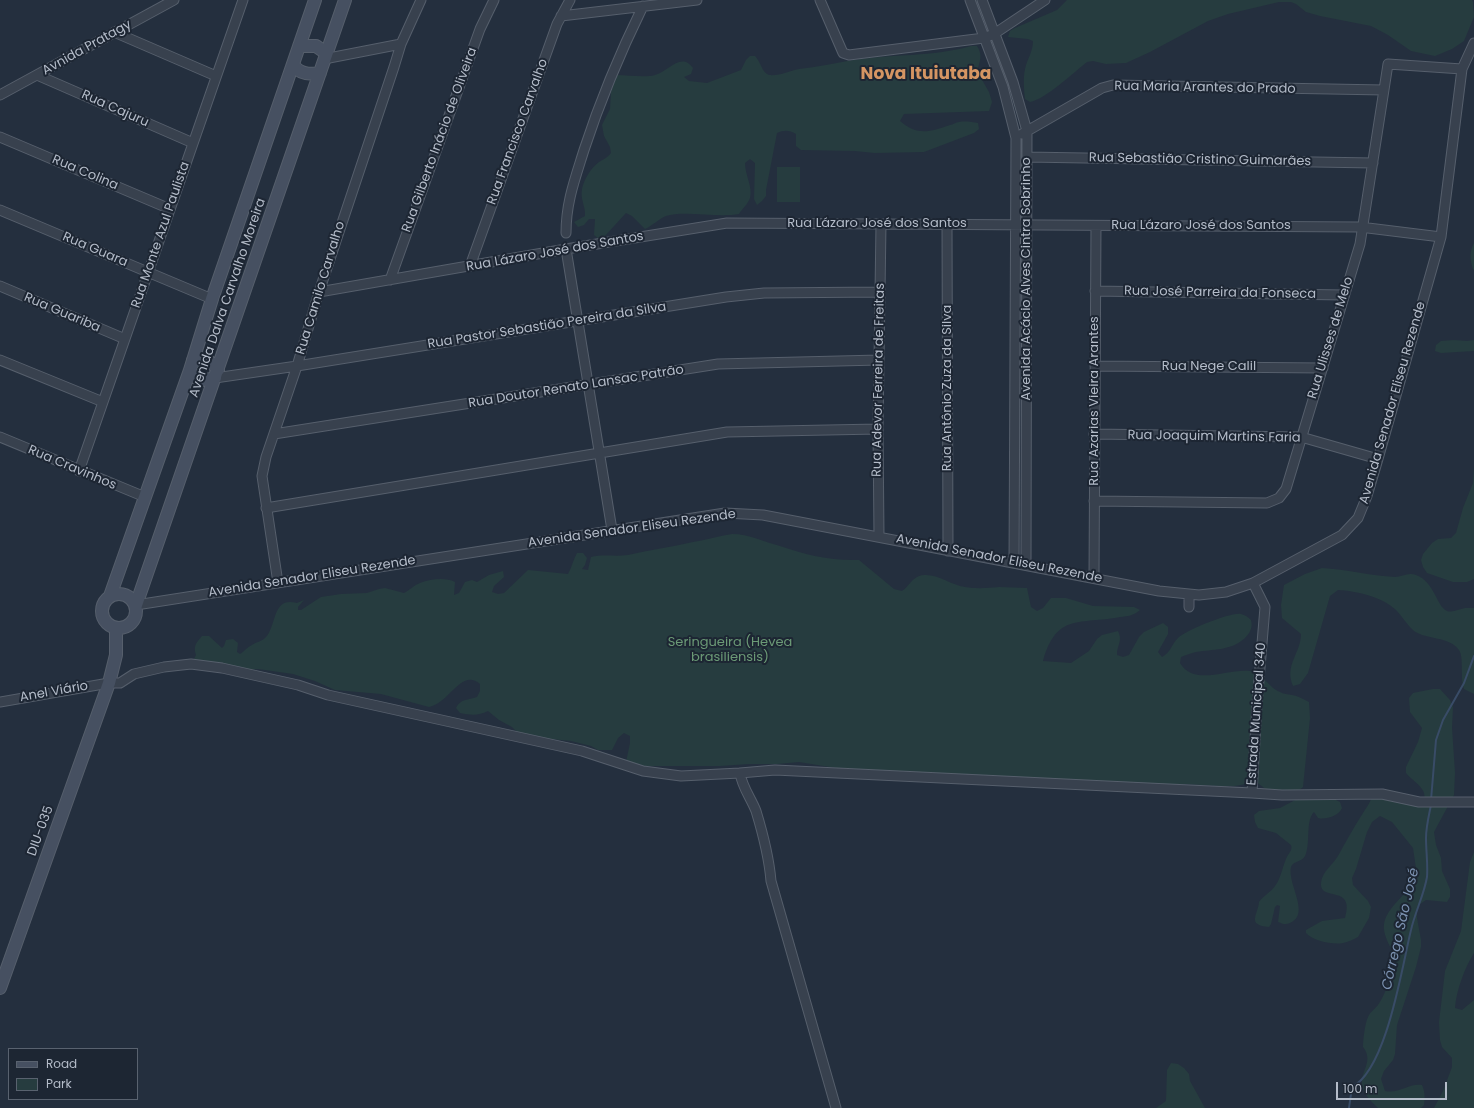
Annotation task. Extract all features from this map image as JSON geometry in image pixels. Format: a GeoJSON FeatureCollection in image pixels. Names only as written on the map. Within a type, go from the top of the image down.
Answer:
{"type":"FeatureCollection","features":[{"type":"Feature","properties":{"kind":"street","name":"Avnida Pratagy"},"geometry":{"type":"LineString","coordinates":[[0,95],[174,0]]}},
{"type":"Feature","properties":{"kind":"street","name":"Rua Monte Azul Paulista"},"geometry":{"type":"LineString","coordinates":[[79,471],[243,0]]}},
{"type":"Feature","properties":{"kind":"street","name":"Avenida Dalva Carvalho Moreira"},"geometry":{"type":"LineString","coordinates":[[315,0],[212,299],[192,365],[110,596],[104,603],[102,612],[105,620],[116,628],[125,627],[132,622],[136,614],[136,605],[345,0]]}},
{"type":"Feature","properties":{"kind":"street","name":"Rua Camilo Carvalho"},"geometry":{"type":"LineString","coordinates":[[278,583],[262,476],[266,457],[401,44],[421,0]]}},
{"type":"Feature","properties":{"kind":"street","name":"Rua Gilberto Inácio de Oliveira"},"geometry":{"type":"LineString","coordinates":[[390,280],[480,29],[494,0]]}},
{"type":"Feature","properties":{"kind":"street","name":"Rua Francisco Carvalho"},"geometry":{"type":"LineString","coordinates":[[470,266],[561,16],[570,0]]}},
{"type":"Feature","properties":{"kind":"street"},"geometry":{"type":"LineString","coordinates":[[561,16],[697,0]]}},
{"type":"Feature","properties":{"kind":"street"},"geometry":{"type":"LineString","coordinates":[[820,0],[844,53],[848,55],[984,38],[994,34],[1045,0]]}},
{"type":"Feature","properties":{"kind":"street","name":"Avenida Acácio Alves Cintra Sobrinho"},"geometry":{"type":"LineString","coordinates":[[970,0],[1003,87],[1016,138],[1014,563]]}},
{"type":"Feature","properties":{"kind":"street","name":"Avenida Acácio Alves Cintra Sobrinho"},"geometry":{"type":"LineString","coordinates":[[982,0],[1013,82],[1027,131],[1026,565]]}},
{"type":"Feature","properties":{"kind":"street"},"geometry":{"type":"LineString","coordinates":[[566,233],[569,196],[597,111],[643,6]]}},
{"type":"Feature","properties":{"kind":"street"},"geometry":{"type":"LineString","coordinates":[[114,32],[216,76]]}},
{"type":"Feature","properties":{"kind":"street","name":"Avenida Senador Eliseu Rezende"},"geometry":{"type":"LineString","coordinates":[[136,605],[725,513],[763,515],[1094,577],[1159,591],[1199,595],[1226,592],[1254,583],[1342,534],[1358,518],[1367,496],[1441,237],[1462,70],[1474,43]]}},
{"type":"Feature","properties":{"kind":"street"},"geometry":{"type":"LineString","coordinates":[[299,46],[316,46],[325,56],[401,44]]}},
{"type":"Feature","properties":{"kind":"street","name":"Rua Ulisses de Melo"},"geometry":{"type":"LineString","coordinates":[[1094,502],[1267,503],[1279,498],[1286,489],[1360,244],[1388,64],[1462,70]]}},
{"type":"Feature","properties":{"kind":"street"},"geometry":{"type":"LineString","coordinates":[[293,65],[302,73],[320,73]]}},
{"type":"Feature","properties":{"kind":"street","name":"Rua Cajuru"},"geometry":{"type":"LineString","coordinates":[[37,76],[193,143]]}},
{"type":"Feature","properties":{"kind":"street","name":"Rua Maria Arantes do Prado"},"geometry":{"type":"LineString","coordinates":[[1016,138],[1102,88],[1113,85],[1384,90]]}},
{"type":"Feature","properties":{"kind":"street","name":"Rua Colina"},"geometry":{"type":"LineString","coordinates":[[0,137],[170,209]]}},
{"type":"Feature","properties":{"kind":"street","name":"Rua Sebastião Cristino Guimarães"},"geometry":{"type":"LineString","coordinates":[[1027,157],[1373,162]]}},
{"type":"Feature","properties":{"kind":"street","name":"Rua Guara"},"geometry":{"type":"LineString","coordinates":[[0,210],[212,299]]}},
{"type":"Feature","properties":{"kind":"street","name":"Rua Lázaro José dos Santos"},"geometry":{"type":"LineString","coordinates":[[319,292],[566,249],[727,224],[1362,228],[1441,237]]}},
{"type":"Feature","properties":{"kind":"street","name":"Rua Adevor Ferreira de Freitas"},"geometry":{"type":"LineString","coordinates":[[879,536],[878,429],[881,224]]}},
{"type":"Feature","properties":{"kind":"street","name":"Rua Antônio Zuza da Silva"},"geometry":{"type":"LineString","coordinates":[[947,225],[948,550]]}},
{"type":"Feature","properties":{"kind":"street","name":"Rua Azarias Vieira Arantes"},"geometry":{"type":"LineString","coordinates":[[1094,577],[1096,226]]}},
{"type":"Feature","properties":{"kind":"street"},"geometry":{"type":"LineString","coordinates":[[566,249],[612,530]]}},
{"type":"Feature","properties":{"kind":"street","name":"Rua Guariba"},"geometry":{"type":"LineString","coordinates":[[0,286],[125,339]]}},
{"type":"Feature","properties":{"kind":"street","name":"Rua José Parreira da Fonseca"},"geometry":{"type":"LineString","coordinates":[[1095,291],[1344,295]]}},
{"type":"Feature","properties":{"kind":"street","name":"Rua Pastor Sebastião Pereira da Silva"},"geometry":{"type":"LineString","coordinates":[[217,374],[297,366],[726,297],[764,293],[880,292]]}},
{"type":"Feature","properties":{"kind":"street"},"geometry":{"type":"LineString","coordinates":[[205,359],[210,362],[217,374],[206,380],[201,380],[192,375],[192,365],[205,359]]}},
{"type":"Feature","properties":{"kind":"street"},"geometry":{"type":"LineString","coordinates":[[0,360],[103,402]]}},
{"type":"Feature","properties":{"kind":"street","name":"Rua Doutor Renato Lansac Patrão"},"geometry":{"type":"LineString","coordinates":[[274,434],[718,364],[879,360]]}},
{"type":"Feature","properties":{"kind":"street","name":"Rua Nege Calil"},"geometry":{"type":"LineString","coordinates":[[1095,366],[1322,368]]}},
{"type":"Feature","properties":{"kind":"street"},"geometry":{"type":"LineString","coordinates":[[266,508],[727,432],[878,429]]}},
{"type":"Feature","properties":{"kind":"street","name":"Rua Joaquim Martins Faria"},"geometry":{"type":"LineString","coordinates":[[1094,434],[1301,437],[1378,459]]}},
{"type":"Feature","properties":{"kind":"street","name":"Rua Cravinhos"},"geometry":{"type":"LineString","coordinates":[[0,437],[79,471],[145,497]]}},
{"type":"Feature","properties":{"kind":"street","name":"Estrada Municipal 340"},"geometry":{"type":"LineString","coordinates":[[1254,583],[1265,607],[1257,704],[1252,793],[1282,795],[1382,794],[1418,802],[1474,802]]}},
{"type":"Feature","properties":{"kind":"street"},"geometry":{"type":"LineString","coordinates":[[110,596],[114,594],[123,594],[131,598],[136,605]]}},
{"type":"Feature","properties":{"kind":"street"},"geometry":{"type":"LineString","coordinates":[[1189,594],[1189,607]]}},
{"type":"Feature","properties":{"kind":"street"},"geometry":{"type":"LineString","coordinates":[[109,683],[116,655],[116,628]]}},
{"type":"Feature","properties":{"kind":"street","name":"Anel Viário"},"geometry":{"type":"LineString","coordinates":[[0,702],[109,683],[120,683],[134,674],[164,667],[191,664],[207,665],[298,685],[328,695],[582,751],[643,771],[681,776],[783,770],[1252,793]]}},
{"type":"Feature","properties":{"kind":"street","name":"DIU-035"},"geometry":{"type":"LineString","coordinates":[[0,988],[109,683]]}},
{"type":"Feature","properties":{"kind":"street"},"geometry":{"type":"LineString","coordinates":[[740,773],[741,781],[756,810],[766,842],[772,881],[836,1108]]}},
{"type":"Feature","properties":{"kind":"green space"},"geometry":{"type":"Polygon","coordinates":[[[1067,0],[1472,0],[1474,17],[1464,41],[1452,49],[1435,56],[1411,51],[1388,35],[1371,26],[1320,16],[1306,12],[1291,2],[1279,2],[1228,14],[1208,21],[1126,63],[1106,64],[1093,61],[1087,62],[1044,96],[1030,102],[1025,99],[1024,76],[1033,41],[1008,37],[1010,31],[1057,10],[1067,0]]]}},
{"type":"Feature","properties":{"kind":"green space"},"geometry":{"type":"Polygon","coordinates":[[[977,46],[980,52],[977,71],[989,92],[992,102],[989,111],[904,114],[900,121],[906,126],[918,131],[930,131],[958,122],[978,123],[979,129],[974,133],[924,152],[875,153],[801,150],[796,146],[796,134],[789,131],[782,131],[777,133],[766,196],[757,205],[754,199],[755,163],[750,159],[745,163],[751,194],[748,202],[739,214],[673,214],[664,217],[645,229],[632,216],[626,213],[604,237],[599,239],[594,235],[595,219],[589,219],[584,225],[578,227],[574,222],[585,216],[582,193],[586,178],[596,164],[611,153],[610,147],[604,136],[602,125],[610,109],[611,92],[617,75],[651,76],[660,73],[674,64],[684,62],[688,63],[693,68],[691,74],[684,77],[689,81],[707,83],[741,70],[746,60],[750,56],[755,56],[765,72],[769,75],[773,75],[853,60],[927,54],[957,50],[977,46]]]}},
{"type":"Feature","properties":{"kind":"green space"},"geometry":{"type":"Polygon","coordinates":[[[777,167],[800,167],[800,202],[777,202],[777,167]]]}},
{"type":"Feature","properties":{"kind":"green space"},"geometry":{"type":"Polygon","coordinates":[[[1474,243],[1474,270],[1470,256],[1474,243]]]}},
{"type":"Feature","properties":{"kind":"green space"},"geometry":{"type":"Polygon","coordinates":[[[1474,340],[1474,351],[1441,353],[1435,351],[1436,345],[1441,341],[1474,340]]]}},
{"type":"Feature","properties":{"kind":"green space"},"geometry":{"type":"Polygon","coordinates":[[[1474,468],[1474,579],[1467,582],[1453,582],[1427,573],[1421,560],[1423,554],[1432,543],[1438,539],[1451,538],[1456,533],[1463,508],[1473,483],[1474,468]]]}},
{"type":"Feature","properties":{"kind":"green space","name":"Seringueira (Hevea brasiliensis)"},"geometry":{"type":"Polygon","coordinates":[[[732,534],[750,537],[819,557],[838,560],[859,560],[894,589],[902,591],[917,577],[929,575],[969,588],[1027,588],[1031,607],[1037,611],[1043,608],[1051,598],[1066,598],[1093,606],[1134,607],[1140,610],[1128,616],[1082,622],[1063,628],[1055,635],[1049,645],[1043,661],[1071,663],[1089,651],[1097,639],[1102,635],[1118,631],[1120,641],[1117,655],[1123,657],[1129,655],[1139,637],[1144,632],[1163,623],[1168,627],[1168,634],[1158,652],[1162,657],[1167,653],[1178,638],[1189,631],[1228,616],[1235,614],[1244,615],[1251,620],[1252,626],[1244,639],[1227,648],[1196,652],[1181,657],[1180,663],[1186,670],[1194,674],[1202,675],[1241,671],[1255,672],[1276,690],[1294,695],[1309,702],[1310,718],[1303,787],[1298,791],[1272,794],[1255,781],[1234,786],[1177,784],[1158,785],[842,769],[799,762],[720,766],[639,766],[626,762],[630,736],[624,733],[618,738],[612,750],[598,750],[591,746],[571,741],[532,737],[518,733],[512,727],[499,720],[488,711],[474,715],[460,713],[456,708],[458,705],[465,700],[477,697],[480,691],[480,684],[473,680],[467,680],[461,683],[443,699],[429,707],[381,694],[335,690],[315,681],[293,674],[258,669],[245,670],[193,661],[196,655],[196,645],[202,636],[209,636],[222,648],[226,640],[233,639],[238,643],[237,652],[240,654],[250,646],[263,640],[269,632],[279,608],[283,604],[289,602],[297,603],[304,600],[298,607],[298,610],[301,610],[321,597],[341,594],[367,593],[385,588],[404,593],[418,584],[429,580],[438,579],[447,579],[455,582],[454,595],[459,593],[465,582],[472,580],[477,582],[489,575],[503,571],[504,577],[494,586],[492,592],[498,594],[504,593],[528,570],[568,574],[577,553],[583,553],[587,558],[582,569],[588,570],[591,557],[628,555],[732,534]]]}},
{"type":"Feature","properties":{"kind":"green space"},"geometry":{"type":"Polygon","coordinates":[[[1322,568],[1395,577],[1413,574],[1422,578],[1427,583],[1440,604],[1447,611],[1452,612],[1465,608],[1474,608],[1474,694],[1464,689],[1460,653],[1459,650],[1450,642],[1425,636],[1414,631],[1391,605],[1377,598],[1361,593],[1338,590],[1330,596],[1308,673],[1300,684],[1293,686],[1290,672],[1301,634],[1282,618],[1281,605],[1284,585],[1305,574],[1322,568]]]}},
{"type":"Feature","properties":{"kind":"green space"},"geometry":{"type":"Polygon","coordinates":[[[1440,689],[1450,700],[1453,707],[1452,728],[1455,773],[1454,795],[1434,832],[1436,845],[1441,858],[1442,871],[1450,889],[1450,897],[1447,902],[1426,900],[1420,904],[1417,910],[1421,947],[1397,1025],[1395,1054],[1393,1060],[1384,1071],[1381,1079],[1385,1091],[1390,1092],[1422,1085],[1424,1090],[1424,1105],[1421,1108],[1378,1108],[1366,1094],[1362,1084],[1367,1061],[1366,1052],[1363,1047],[1365,1027],[1369,1015],[1383,997],[1396,970],[1396,963],[1384,931],[1386,917],[1393,906],[1410,887],[1417,875],[1413,848],[1392,822],[1380,816],[1372,822],[1367,832],[1352,878],[1353,885],[1368,901],[1371,907],[1369,918],[1358,937],[1343,943],[1329,943],[1309,936],[1306,933],[1306,930],[1322,921],[1345,918],[1347,908],[1346,901],[1342,897],[1323,890],[1321,880],[1338,856],[1372,797],[1393,798],[1410,805],[1421,806],[1425,796],[1423,791],[1406,773],[1406,767],[1418,742],[1422,728],[1410,712],[1409,698],[1413,693],[1440,689]]]}},
{"type":"Feature","properties":{"kind":"green space"},"geometry":{"type":"Polygon","coordinates":[[[1299,798],[1334,799],[1340,802],[1342,808],[1338,813],[1328,818],[1318,818],[1314,812],[1311,816],[1307,851],[1304,858],[1291,867],[1292,882],[1298,906],[1296,919],[1287,924],[1278,922],[1280,906],[1277,905],[1269,927],[1262,926],[1255,922],[1259,902],[1277,883],[1291,850],[1291,845],[1276,833],[1258,828],[1254,815],[1259,811],[1280,808],[1299,798]]]}},
{"type":"Feature","properties":{"kind":"green space"},"geometry":{"type":"Polygon","coordinates":[[[1474,852],[1474,953],[1467,965],[1462,979],[1457,994],[1455,1008],[1462,1010],[1474,1000],[1474,1108],[1434,1108],[1443,1091],[1452,1067],[1452,1058],[1442,1047],[1439,1022],[1445,971],[1461,931],[1470,862],[1474,852]]]}},
{"type":"Feature","properties":{"kind":"green space"},"geometry":{"type":"Polygon","coordinates":[[[1171,1063],[1178,1064],[1189,1074],[1190,1081],[1205,1108],[1156,1108],[1166,1101],[1167,1070],[1171,1063]]]}},
{"type":"Feature","properties":{"kind":"waterway","name":"Córrego São José"},"geometry":{"type":"LineString","coordinates":[[1431,800],[1436,740],[1443,720],[1464,683],[1474,656]]}},
{"type":"Feature","properties":{"kind":"waterway","name":"Córrego São José"},"geometry":{"type":"LineString","coordinates":[[1349,1108],[1352,1087],[1364,1077],[1375,1060],[1384,1039],[1398,991],[1413,923],[1427,877],[1426,834],[1431,805]]}},
{"type":"Feature","properties":{"kind":"district","name":"Nova Ituiutaba"},"geometry":{"type":"Point","coordinates":[926,75]}}]}
